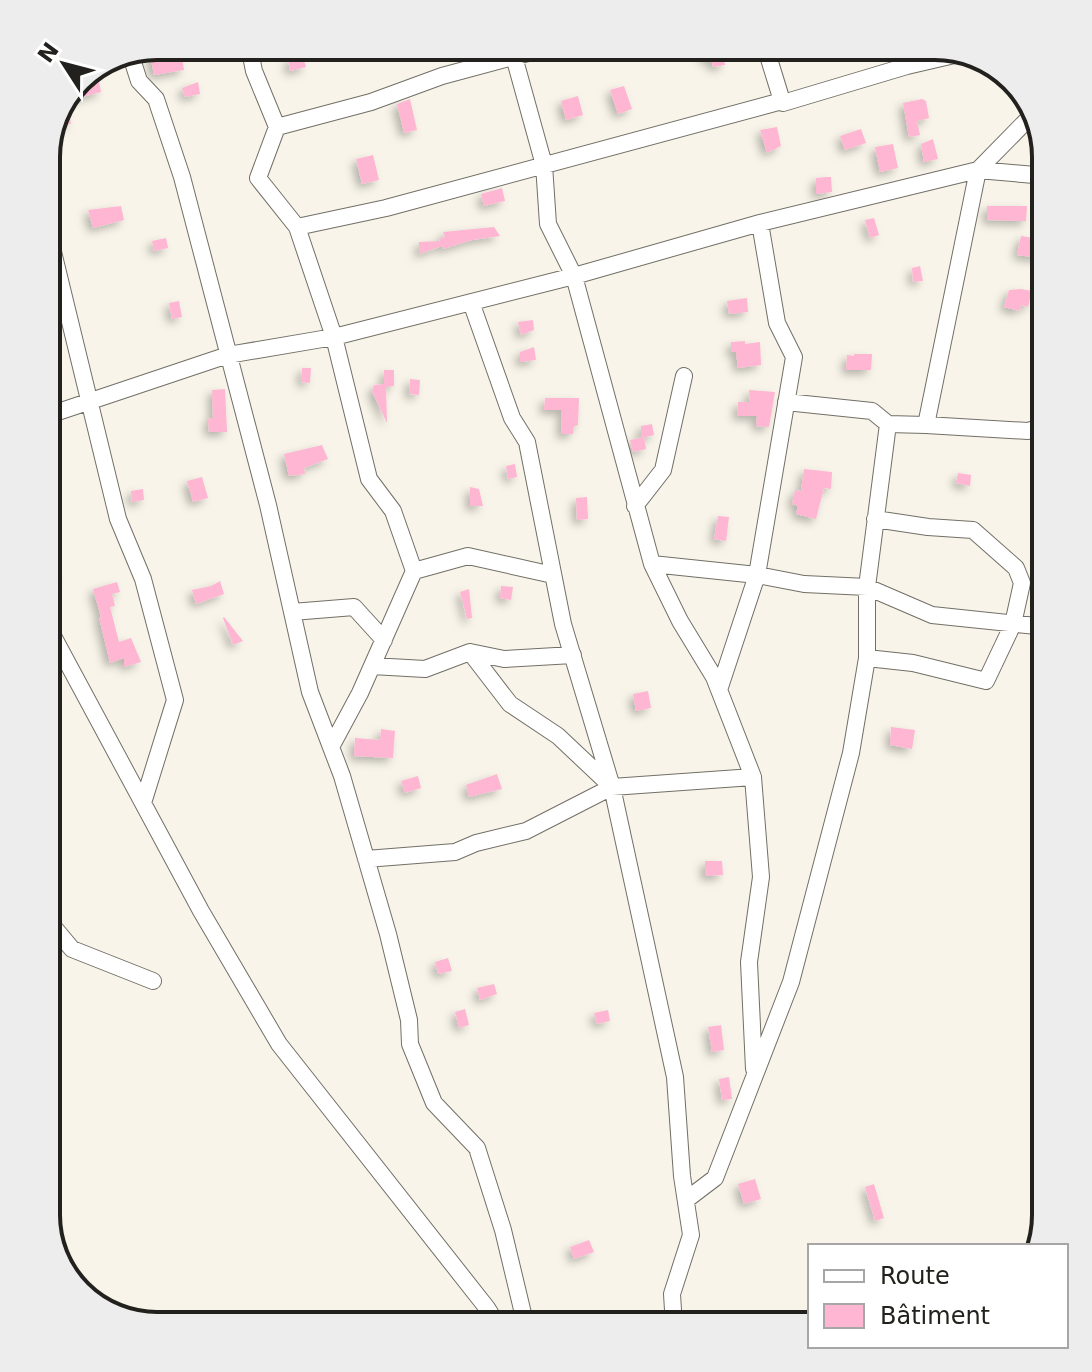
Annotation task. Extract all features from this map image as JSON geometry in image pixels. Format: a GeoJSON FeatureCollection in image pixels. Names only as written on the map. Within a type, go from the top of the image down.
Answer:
{"type":"FeatureCollection","features":[{"type":"Feature","properties":{"kind":"street"},"geometry":{"type":"LineString","coordinates":[[252,60],[277,127],[258,178],[297,227],[334,337],[369,479],[393,511],[414,571],[372,666],[331,747]]}},
{"type":"Feature","properties":{"kind":"street"},"geometry":{"type":"LineString","coordinates":[[277,127],[371,102],[489,60]]}},
{"type":"Feature","properties":{"kind":"street"},"geometry":{"type":"LineString","coordinates":[[514,60],[544,165],[548,224],[574,276],[652,564],[680,621],[714,677],[753,777],[761,877],[749,962],[754,1074]]}},
{"type":"Feature","properties":{"kind":"street"},"geometry":{"type":"LineString","coordinates":[[769,60],[782,101]]}},
{"type":"Feature","properties":{"kind":"street"},"geometry":{"type":"LineString","coordinates":[[297,227],[386,208],[933,60]]}},
{"type":"Feature","properties":{"kind":"street"},"geometry":{"type":"LineString","coordinates":[[133,63],[139,81],[156,99],[169,134],[268,505],[310,692],[331,747],[392,948],[409,1020],[410,1044],[434,1103],[477,1148],[503,1230],[523,1312]]}},
{"type":"Feature","properties":{"kind":"street"},"geometry":{"type":"LineString","coordinates":[[926,425],[978,170],[1025,122]]}},
{"type":"Feature","properties":{"kind":"street"},"geometry":{"type":"LineString","coordinates":[[60,411],[228,355],[334,337],[574,276],[760,223],[978,170],[1032,175]]}},
{"type":"Feature","properties":{"kind":"street"},"geometry":{"type":"LineString","coordinates":[[719,690],[757,575],[794,357],[777,323],[760,223]]}},
{"type":"Feature","properties":{"kind":"street"},"geometry":{"type":"LineString","coordinates":[[60,278],[118,519],[143,579],[175,700],[143,803]]}},
{"type":"Feature","properties":{"kind":"street"},"geometry":{"type":"LineString","coordinates":[[471,302],[512,418],[527,442],[553,575],[612,787],[675,1077],[691,1235],[672,1294],[673,1312]]}},
{"type":"Feature","properties":{"kind":"street"},"geometry":{"type":"LineString","coordinates":[[635,506],[663,470],[684,376]]}},
{"type":"Feature","properties":{"kind":"street"},"geometry":{"type":"LineString","coordinates":[[786,402],[872,411],[888,424],[1032,430]]}},
{"type":"Feature","properties":{"kind":"street"},"geometry":{"type":"LineString","coordinates":[[686,1200],[715,1178],[795,966],[851,753],[867,658],[867,587],[888,424]]}},
{"type":"Feature","properties":{"kind":"street"},"geometry":{"type":"LineString","coordinates":[[867,658],[913,663],[986,681],[1013,624],[1022,583],[1016,568],[973,530],[875,519]]}},
{"type":"Feature","properties":{"kind":"street"},"geometry":{"type":"LineString","coordinates":[[414,571],[468,556],[553,575]]}},
{"type":"Feature","properties":{"kind":"street"},"geometry":{"type":"LineString","coordinates":[[652,564],[757,575],[804,584],[867,587],[932,615],[1032,626]]}},
{"type":"Feature","properties":{"kind":"street"},"geometry":{"type":"LineString","coordinates":[[292,612],[354,607],[384,640]]}},
{"type":"Feature","properties":{"kind":"street"},"geometry":{"type":"LineString","coordinates":[[60,649],[201,911],[279,1044],[489,1312]]}},
{"type":"Feature","properties":{"kind":"street"},"geometry":{"type":"LineString","coordinates":[[372,666],[425,669],[470,652],[504,659],[573,655]]}},
{"type":"Feature","properties":{"kind":"street"},"geometry":{"type":"LineString","coordinates":[[470,652],[510,704],[558,736],[612,787]]}},
{"type":"Feature","properties":{"kind":"street"},"geometry":{"type":"LineString","coordinates":[[366,859],[455,852],[476,843],[526,831],[612,787],[753,777]]}},
{"type":"Feature","properties":{"kind":"street"},"geometry":{"type":"LineString","coordinates":[[60,935],[72,949],[153,981]]}},
{"type":"Feature","properties":{"kind":"building"},"geometry":{"type":"Polygon","coordinates":[[[151,60],[182,60],[184,70],[154,75],[151,60]]]}},
{"type":"Feature","properties":{"kind":"building"},"geometry":{"type":"Polygon","coordinates":[[[288,60],[304,60],[306,67],[290,71],[288,60]]]}},
{"type":"Feature","properties":{"kind":"building"},"geometry":{"type":"Polygon","coordinates":[[[711,60],[724,60],[725,65],[713,67],[711,60]]]}},
{"type":"Feature","properties":{"kind":"building"},"geometry":{"type":"Polygon","coordinates":[[[198,82],[200,94],[185,97],[182,88],[198,82]]]}},
{"type":"Feature","properties":{"kind":"building"},"geometry":{"type":"Polygon","coordinates":[[[624,86],[632,109],[618,114],[610,90],[624,86]]]}},
{"type":"Feature","properties":{"kind":"building"},"geometry":{"type":"Polygon","coordinates":[[[578,96],[583,115],[566,120],[561,101],[578,96]]]}},
{"type":"Feature","properties":{"kind":"building"},"geometry":{"type":"Polygon","coordinates":[[[410,99],[417,130],[404,133],[397,104],[410,99]]]}},
{"type":"Feature","properties":{"kind":"building"},"geometry":{"type":"Polygon","coordinates":[[[926,101],[929,118],[917,121],[920,135],[909,137],[903,103],[926,101]]]}},
{"type":"Feature","properties":{"kind":"building"},"geometry":{"type":"Polygon","coordinates":[[[777,127],[781,146],[767,153],[760,130],[777,127]]]}},
{"type":"Feature","properties":{"kind":"building"},"geometry":{"type":"Polygon","coordinates":[[[861,129],[866,143],[845,150],[840,136],[861,129]]]}},
{"type":"Feature","properties":{"kind":"building"},"geometry":{"type":"Polygon","coordinates":[[[933,139],[938,159],[924,162],[921,144],[933,139]]]}},
{"type":"Feature","properties":{"kind":"building"},"geometry":{"type":"Polygon","coordinates":[[[893,144],[898,168],[880,172],[875,147],[893,144]]]}},
{"type":"Feature","properties":{"kind":"building"},"geometry":{"type":"Polygon","coordinates":[[[373,155],[379,180],[362,184],[356,159],[373,155]]]}},
{"type":"Feature","properties":{"kind":"building"},"geometry":{"type":"Polygon","coordinates":[[[831,177],[832,192],[816,194],[816,178],[831,177]]]}},
{"type":"Feature","properties":{"kind":"building"},"geometry":{"type":"Polygon","coordinates":[[[502,188],[505,201],[484,206],[481,194],[502,188]]]}},
{"type":"Feature","properties":{"kind":"building"},"geometry":{"type":"Polygon","coordinates":[[[121,206],[124,220],[93,228],[88,210],[121,206]]]}},
{"type":"Feature","properties":{"kind":"building"},"geometry":{"type":"Polygon","coordinates":[[[987,206],[1027,206],[1026,221],[987,220],[987,206]]]}},
{"type":"Feature","properties":{"kind":"building"},"geometry":{"type":"Polygon","coordinates":[[[874,218],[879,235],[870,238],[865,220],[874,218]]]}},
{"type":"Feature","properties":{"kind":"building"},"geometry":{"type":"Polygon","coordinates":[[[494,227],[500,236],[443,249],[442,246],[419,254],[419,242],[440,241],[445,237],[443,232],[494,227]]]}},
{"type":"Feature","properties":{"kind":"building"},"geometry":{"type":"Polygon","coordinates":[[[1021,236],[1032,238],[1032,257],[1017,255],[1021,236]]]}},
{"type":"Feature","properties":{"kind":"building"},"geometry":{"type":"Polygon","coordinates":[[[166,238],[168,248],[154,251],[152,241],[166,238]]]}},
{"type":"Feature","properties":{"kind":"building"},"geometry":{"type":"Polygon","coordinates":[[[920,266],[923,281],[913,282],[912,268],[920,266]]]}},
{"type":"Feature","properties":{"kind":"building"},"geometry":{"type":"Polygon","coordinates":[[[1009,290],[1032,291],[1028,307],[1021,305],[1020,311],[1004,307],[1009,290]]]}},
{"type":"Feature","properties":{"kind":"building"},"geometry":{"type":"Polygon","coordinates":[[[747,298],[748,312],[729,314],[727,301],[747,298]]]}},
{"type":"Feature","properties":{"kind":"building"},"geometry":{"type":"Polygon","coordinates":[[[179,301],[182,317],[172,319],[169,303],[179,301]]]}},
{"type":"Feature","properties":{"kind":"building"},"geometry":{"type":"Polygon","coordinates":[[[533,320],[534,330],[521,335],[518,322],[533,320]]]}},
{"type":"Feature","properties":{"kind":"building"},"geometry":{"type":"Polygon","coordinates":[[[745,341],[745,344],[760,342],[761,365],[738,368],[736,352],[731,352],[731,342],[745,341]]]}},
{"type":"Feature","properties":{"kind":"building"},"geometry":{"type":"Polygon","coordinates":[[[534,347],[536,360],[520,362],[520,352],[534,347]]]}},
{"type":"Feature","properties":{"kind":"building"},"geometry":{"type":"Polygon","coordinates":[[[872,354],[871,370],[846,370],[847,355],[872,354]]]}},
{"type":"Feature","properties":{"kind":"building"},"geometry":{"type":"Polygon","coordinates":[[[302,368],[311,368],[310,383],[301,382],[302,368]]]}},
{"type":"Feature","properties":{"kind":"building"},"geometry":{"type":"Polygon","coordinates":[[[384,370],[394,370],[394,386],[386,387],[387,423],[372,391],[374,385],[384,384],[384,370]]]}},
{"type":"Feature","properties":{"kind":"building"},"geometry":{"type":"Polygon","coordinates":[[[410,379],[420,380],[419,395],[409,394],[410,379]]]}},
{"type":"Feature","properties":{"kind":"building"},"geometry":{"type":"Polygon","coordinates":[[[225,389],[227,432],[209,432],[208,419],[213,418],[212,390],[225,389]]]}},
{"type":"Feature","properties":{"kind":"building"},"geometry":{"type":"Polygon","coordinates":[[[749,390],[775,392],[769,427],[756,426],[757,416],[737,416],[738,402],[750,402],[749,390]]]}},
{"type":"Feature","properties":{"kind":"building"},"geometry":{"type":"Polygon","coordinates":[[[545,398],[579,398],[578,425],[573,427],[573,434],[561,434],[562,410],[544,410],[545,398]]]}},
{"type":"Feature","properties":{"kind":"building"},"geometry":{"type":"Polygon","coordinates":[[[652,424],[654,435],[641,438],[641,426],[652,424]]]}},
{"type":"Feature","properties":{"kind":"building"},"geometry":{"type":"Polygon","coordinates":[[[644,437],[646,449],[633,452],[630,440],[644,437]]]}},
{"type":"Feature","properties":{"kind":"building"},"geometry":{"type":"Polygon","coordinates":[[[322,445],[328,459],[304,468],[305,474],[289,476],[284,454],[322,445]]]}},
{"type":"Feature","properties":{"kind":"building"},"geometry":{"type":"Polygon","coordinates":[[[515,464],[517,477],[508,479],[506,466],[515,464]]]}},
{"type":"Feature","properties":{"kind":"building"},"geometry":{"type":"Polygon","coordinates":[[[804,469],[832,472],[831,489],[824,488],[816,519],[796,514],[798,506],[792,504],[795,490],[801,491],[804,469]]]}},
{"type":"Feature","properties":{"kind":"building"},"geometry":{"type":"Polygon","coordinates":[[[958,473],[971,475],[970,486],[956,483],[958,473]]]}},
{"type":"Feature","properties":{"kind":"building"},"geometry":{"type":"Polygon","coordinates":[[[202,477],[208,498],[193,502],[187,481],[202,477]]]}},
{"type":"Feature","properties":{"kind":"building"},"geometry":{"type":"Polygon","coordinates":[[[470,487],[479,489],[483,506],[470,506],[470,487]]]}},
{"type":"Feature","properties":{"kind":"building"},"geometry":{"type":"Polygon","coordinates":[[[143,489],[144,500],[132,502],[131,491],[143,489]]]}},
{"type":"Feature","properties":{"kind":"building"},"geometry":{"type":"Polygon","coordinates":[[[587,497],[588,519],[577,520],[576,498],[587,497]]]}},
{"type":"Feature","properties":{"kind":"building"},"geometry":{"type":"Polygon","coordinates":[[[718,516],[729,517],[726,541],[714,539],[718,516]]]}},
{"type":"Feature","properties":{"kind":"building"},"geometry":{"type":"Polygon","coordinates":[[[220,581],[224,594],[196,604],[192,590],[220,581]]]}},
{"type":"Feature","properties":{"kind":"building"},"geometry":{"type":"Polygon","coordinates":[[[117,582],[120,592],[112,594],[115,606],[110,607],[119,642],[131,638],[141,662],[124,667],[124,658],[110,663],[93,589],[117,582]]]}},
{"type":"Feature","properties":{"kind":"building"},"geometry":{"type":"Polygon","coordinates":[[[501,586],[513,587],[511,600],[500,598],[501,586]]]}},
{"type":"Feature","properties":{"kind":"building"},"geometry":{"type":"Polygon","coordinates":[[[469,589],[472,618],[467,619],[460,592],[469,589]]]}},
{"type":"Feature","properties":{"kind":"building"},"geometry":{"type":"Polygon","coordinates":[[[224,617],[243,641],[233,645],[224,617]]]}},
{"type":"Feature","properties":{"kind":"building"},"geometry":{"type":"Polygon","coordinates":[[[648,691],[651,708],[636,711],[633,694],[648,691]]]}},
{"type":"Feature","properties":{"kind":"building"},"geometry":{"type":"Polygon","coordinates":[[[891,727],[915,730],[912,749],[890,745],[891,727]]]}},
{"type":"Feature","properties":{"kind":"building"},"geometry":{"type":"Polygon","coordinates":[[[381,729],[395,731],[393,758],[354,756],[355,738],[380,740],[381,729]]]}},
{"type":"Feature","properties":{"kind":"building"},"geometry":{"type":"Polygon","coordinates":[[[497,774],[502,789],[469,797],[466,785],[497,774]]]}},
{"type":"Feature","properties":{"kind":"building"},"geometry":{"type":"Polygon","coordinates":[[[418,776],[421,788],[405,793],[401,781],[418,776]]]}},
{"type":"Feature","properties":{"kind":"building"},"geometry":{"type":"Polygon","coordinates":[[[705,861],[722,861],[723,875],[705,876],[705,861]]]}},
{"type":"Feature","properties":{"kind":"building"},"geometry":{"type":"Polygon","coordinates":[[[448,958],[452,971],[438,974],[435,962],[448,958]]]}},
{"type":"Feature","properties":{"kind":"building"},"geometry":{"type":"Polygon","coordinates":[[[494,984],[497,994],[480,1000],[477,988],[494,984]]]}},
{"type":"Feature","properties":{"kind":"building"},"geometry":{"type":"Polygon","coordinates":[[[465,1009],[469,1025],[459,1028],[455,1012],[465,1009]]]}},
{"type":"Feature","properties":{"kind":"building"},"geometry":{"type":"Polygon","coordinates":[[[608,1010],[610,1021],[597,1024],[594,1013],[608,1010]]]}},
{"type":"Feature","properties":{"kind":"building"},"geometry":{"type":"Polygon","coordinates":[[[721,1025],[724,1050],[712,1052],[708,1027],[721,1025]]]}},
{"type":"Feature","properties":{"kind":"building"},"geometry":{"type":"Polygon","coordinates":[[[729,1077],[732,1099],[722,1100],[719,1079],[729,1077]]]}},
{"type":"Feature","properties":{"kind":"building"},"geometry":{"type":"Polygon","coordinates":[[[755,1179],[761,1199],[744,1204],[738,1184],[755,1179]]]}},
{"type":"Feature","properties":{"kind":"building"},"geometry":{"type":"Polygon","coordinates":[[[874,1184],[884,1218],[875,1221],[865,1187],[874,1184]]]}},
{"type":"Feature","properties":{"kind":"building"},"geometry":{"type":"Polygon","coordinates":[[[589,1240],[594,1252],[574,1259],[570,1247],[589,1240]]]}}]}
